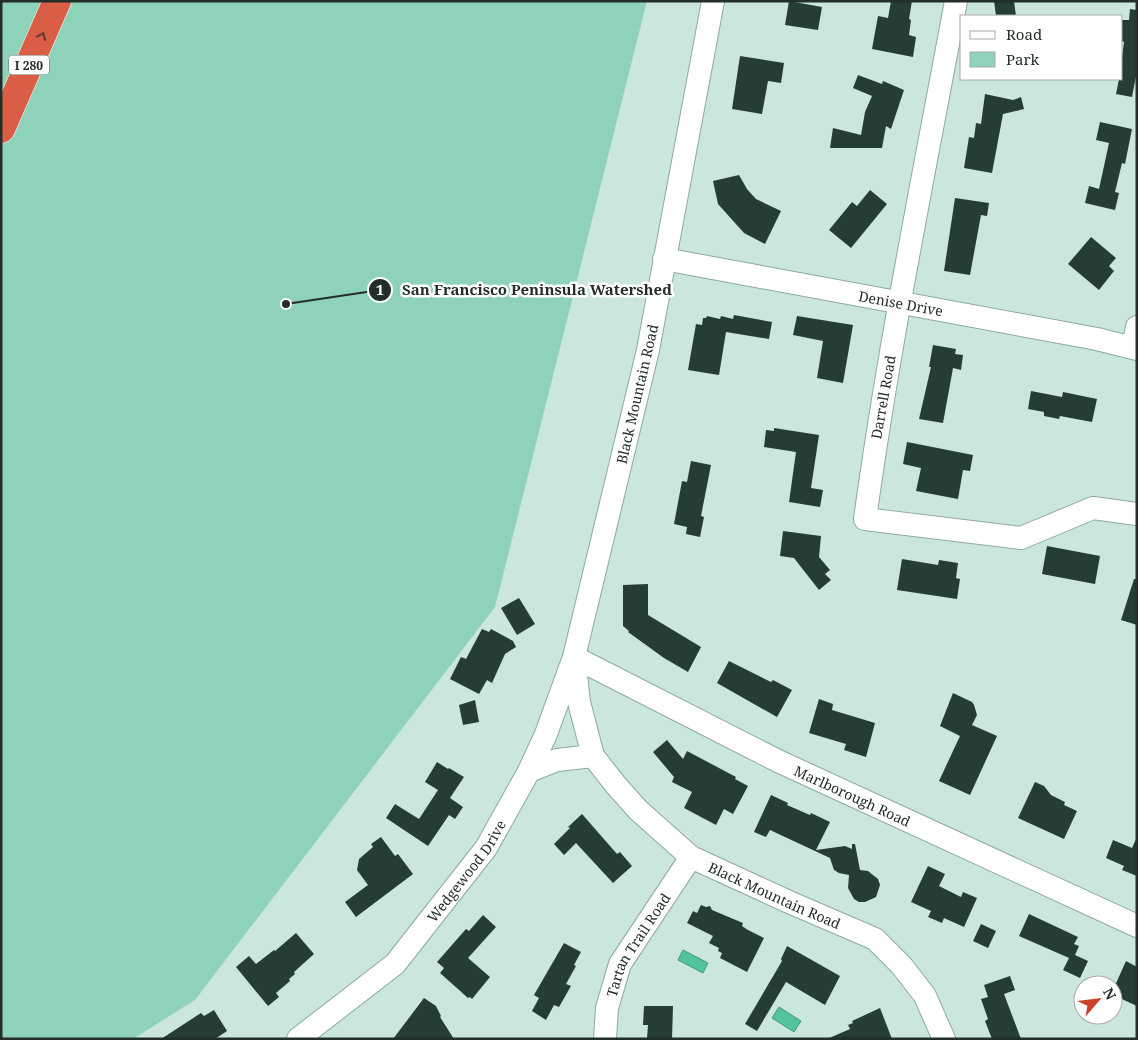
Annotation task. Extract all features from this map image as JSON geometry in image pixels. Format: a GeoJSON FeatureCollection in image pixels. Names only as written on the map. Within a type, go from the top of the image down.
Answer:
{"type":"FeatureCollection","features":[{"type":"Feature","properties":{"kind":"highway","name":"I 280"},"geometry":{"type":"LineString","coordinates":[[1,129],[56,1]]}},
{"type":"Feature","properties":{"kind":"street","name":"Black Mountain Road"},"geometry":{"type":"LineString","coordinates":[[713,1],[648,350],[574,657],[579,702],[593,756],[638,810],[691,857],[875,939],[902,966],[925,996],[944,1039]]}},
{"type":"Feature","properties":{"kind":"street","name":"Darrell Road"},"geometry":{"type":"LineString","coordinates":[[956,1],[899,303],[874,447],[865,519],[1021,538],[1093,508],[1137,514]]}},
{"type":"Feature","properties":{"kind":"street","name":"Denise Drive"},"geometry":{"type":"LineString","coordinates":[[664,259],[1097,339],[1135,341]]}},
{"type":"Feature","properties":{"kind":"street","name":"Wedgewood Drive"},"geometry":{"type":"LineString","coordinates":[[298,1039],[395,964],[486,848],[529,771],[546,734],[574,657]]}},
{"type":"Feature","properties":{"kind":"street","name":"Marlborough Road"},"geometry":{"type":"LineString","coordinates":[[574,657],[778,761],[1137,926]]}},
{"type":"Feature","properties":{"kind":"street"},"geometry":{"type":"LineString","coordinates":[[529,771],[557,760],[593,756]]}},
{"type":"Feature","properties":{"kind":"street","name":"Tartan Trail Road"},"geometry":{"type":"LineString","coordinates":[[605,1039],[607,1008],[620,964],[691,857]]}},
{"type":"Feature","properties":{"kind":"green space"},"geometry":{"type":"Polygon","coordinates":[[[1,1],[647,1],[495,607],[195,1000],[133,1039],[1,1039],[1,1]]]}},
{"type":"Feature","properties":{"kind":"shaded area"},"geometry":{"type":"Polygon","coordinates":[[[683,950],[708,963],[703,973],[678,960],[683,950]]]}},
{"type":"Feature","properties":{"kind":"shaded area"},"geometry":{"type":"Polygon","coordinates":[[[779,1007],[801,1021],[794,1032],[772,1018],[779,1007]]]}},
{"type":"Feature","properties":{"kind":"building"},"geometry":{"type":"Polygon","coordinates":[[[789,1],[822,7],[818,30],[785,25],[789,1]]]}},
{"type":"Feature","properties":{"kind":"building"},"geometry":{"type":"Polygon","coordinates":[[[891,1],[912,1],[909,35],[916,37],[913,57],[872,49],[878,16],[888,18],[891,1]]]}},
{"type":"Feature","properties":{"kind":"building"},"geometry":{"type":"Polygon","coordinates":[[[994,1],[1014,1],[1016,15],[996,15],[994,1]]]}},
{"type":"Feature","properties":{"kind":"building"},"geometry":{"type":"Polygon","coordinates":[[[1130,9],[1137,10],[1137,71],[1132,97],[1116,94],[1119,80],[1123,80],[1123,20],[1129,20],[1130,9]]]}},
{"type":"Feature","properties":{"kind":"building"},"geometry":{"type":"Polygon","coordinates":[[[740,56],[784,63],[781,83],[768,81],[762,114],[732,109],[740,56]]]}},
{"type":"Feature","properties":{"kind":"building"},"geometry":{"type":"Polygon","coordinates":[[[858,75],[882,84],[883,81],[904,90],[891,129],[886,126],[882,148],[830,148],[833,128],[861,135],[865,112],[872,96],[853,88],[858,75]]]}},
{"type":"Feature","properties":{"kind":"building"},"geometry":{"type":"Polygon","coordinates":[[[985,94],[1013,100],[1021,97],[1024,109],[1003,114],[992,173],[964,168],[969,137],[974,138],[976,123],[981,124],[985,94]]]}},
{"type":"Feature","properties":{"kind":"building"},"geometry":{"type":"Polygon","coordinates":[[[1100,122],[1132,129],[1125,164],[1122,163],[1115,192],[1119,193],[1115,210],[1085,203],[1089,186],[1099,189],[1109,143],[1096,140],[1100,122]]]}},
{"type":"Feature","properties":{"kind":"building"},"geometry":{"type":"Polygon","coordinates":[[[739,175],[747,189],[756,199],[781,211],[765,244],[744,233],[718,204],[713,181],[739,175]]]}},
{"type":"Feature","properties":{"kind":"building"},"geometry":{"type":"Polygon","coordinates":[[[870,190],[887,204],[851,248],[829,230],[852,202],[857,206],[870,190]]]}},
{"type":"Feature","properties":{"kind":"building"},"geometry":{"type":"Polygon","coordinates":[[[955,198],[989,203],[987,216],[981,215],[970,275],[944,271],[955,198]]]}},
{"type":"Feature","properties":{"kind":"building"},"geometry":{"type":"Polygon","coordinates":[[[1091,237],[1116,258],[1109,266],[1114,271],[1099,290],[1068,264],[1091,237]]]}},
{"type":"Feature","properties":{"kind":"building"},"geometry":{"type":"Polygon","coordinates":[[[734,315],[772,322],[769,339],[726,332],[719,375],[688,370],[696,324],[702,325],[703,318],[707,316],[720,319],[721,316],[733,319],[734,315]]]}},
{"type":"Feature","properties":{"kind":"building"},"geometry":{"type":"Polygon","coordinates":[[[797,316],[853,325],[843,383],[817,378],[823,341],[793,335],[797,316]]]}},
{"type":"Feature","properties":{"kind":"building"},"geometry":{"type":"Polygon","coordinates":[[[933,345],[956,349],[955,354],[963,355],[961,370],[953,368],[943,423],[919,419],[931,367],[929,367],[933,345]]]}},
{"type":"Feature","properties":{"kind":"building"},"geometry":{"type":"Polygon","coordinates":[[[1031,391],[1062,397],[1063,392],[1097,399],[1092,422],[1060,416],[1059,419],[1044,416],[1044,412],[1028,409],[1031,391]]]}},
{"type":"Feature","properties":{"kind":"building"},"geometry":{"type":"Polygon","coordinates":[[[774,428],[819,435],[811,488],[823,490],[820,507],[789,502],[796,452],[764,447],[766,430],[774,431],[774,428]]]}},
{"type":"Feature","properties":{"kind":"building"},"geometry":{"type":"Polygon","coordinates":[[[907,442],[973,455],[970,471],[963,470],[958,499],[916,491],[921,468],[903,464],[907,442]]]}},
{"type":"Feature","properties":{"kind":"building"},"geometry":{"type":"Polygon","coordinates":[[[691,461],[711,465],[701,516],[704,517],[700,537],[686,534],[687,527],[674,524],[682,481],[687,482],[691,461]]]}},
{"type":"Feature","properties":{"kind":"building"},"geometry":{"type":"Polygon","coordinates":[[[783,531],[821,536],[819,557],[830,570],[825,574],[831,580],[819,590],[794,558],[780,556],[783,531]]]}},
{"type":"Feature","properties":{"kind":"building"},"geometry":{"type":"Polygon","coordinates":[[[1047,546],[1100,556],[1095,584],[1042,574],[1047,546]]]}},
{"type":"Feature","properties":{"kind":"building"},"geometry":{"type":"Polygon","coordinates":[[[902,559],[938,565],[939,560],[958,563],[956,578],[960,579],[957,599],[897,590],[902,559]]]}},
{"type":"Feature","properties":{"kind":"building"},"geometry":{"type":"Polygon","coordinates":[[[1134,579],[1137,579],[1137,625],[1121,620],[1134,579]]]}},
{"type":"Feature","properties":{"kind":"building"},"geometry":{"type":"Polygon","coordinates":[[[648,584],[648,615],[701,647],[688,672],[664,658],[628,632],[623,626],[623,585],[648,584]]]}},
{"type":"Feature","properties":{"kind":"building"},"geometry":{"type":"Polygon","coordinates":[[[519,598],[535,624],[517,635],[501,608],[519,598]]]}},
{"type":"Feature","properties":{"kind":"building"},"geometry":{"type":"Polygon","coordinates":[[[482,629],[489,632],[491,629],[513,641],[516,647],[505,654],[492,683],[487,680],[479,694],[450,679],[461,657],[466,659],[482,629]]]}},
{"type":"Feature","properties":{"kind":"building"},"geometry":{"type":"Polygon","coordinates":[[[729,661],[771,682],[773,680],[792,690],[777,717],[717,683],[729,661]]]}},
{"type":"Feature","properties":{"kind":"building"},"geometry":{"type":"Polygon","coordinates":[[[953,693],[972,702],[974,705],[977,715],[972,725],[997,736],[970,795],[939,781],[960,736],[940,726],[953,693]]]}},
{"type":"Feature","properties":{"kind":"building"},"geometry":{"type":"Polygon","coordinates":[[[819,699],[833,704],[832,710],[875,723],[866,757],[844,750],[846,744],[809,733],[819,699]]]}},
{"type":"Feature","properties":{"kind":"building"},"geometry":{"type":"Polygon","coordinates":[[[475,700],[479,722],[463,725],[459,705],[475,700]]]}},
{"type":"Feature","properties":{"kind":"building"},"geometry":{"type":"Polygon","coordinates":[[[667,740],[683,759],[687,751],[736,777],[735,779],[748,786],[733,814],[724,809],[716,825],[684,808],[692,792],[672,782],[674,777],[653,752],[667,740]]]}},
{"type":"Feature","properties":{"kind":"building"},"geometry":{"type":"Polygon","coordinates":[[[437,762],[464,777],[450,798],[463,807],[455,819],[449,815],[428,846],[386,818],[395,804],[419,819],[438,790],[425,782],[437,762]]]}},
{"type":"Feature","properties":{"kind":"building"},"geometry":{"type":"Polygon","coordinates":[[[1035,782],[1044,786],[1051,795],[1065,802],[1064,805],[1077,811],[1064,839],[1018,818],[1035,782]]]}},
{"type":"Feature","properties":{"kind":"building"},"geometry":{"type":"Polygon","coordinates":[[[771,795],[788,803],[787,805],[830,822],[816,850],[845,846],[852,849],[852,844],[855,844],[860,870],[868,871],[878,879],[880,885],[876,897],[865,902],[859,902],[854,899],[848,888],[849,875],[834,870],[830,858],[770,830],[766,837],[754,832],[771,795]]]}},
{"type":"Feature","properties":{"kind":"building"},"geometry":{"type":"Polygon","coordinates":[[[582,814],[617,854],[620,852],[632,866],[613,883],[576,843],[564,855],[554,844],[582,814]]]}},
{"type":"Feature","properties":{"kind":"building"},"geometry":{"type":"Polygon","coordinates":[[[381,837],[395,856],[398,854],[413,874],[356,917],[345,902],[368,885],[357,870],[359,859],[373,847],[371,844],[381,837]]]}},
{"type":"Feature","properties":{"kind":"building"},"geometry":{"type":"Polygon","coordinates":[[[1137,837],[1137,876],[1122,870],[1124,866],[1106,858],[1113,840],[1132,848],[1137,837]]]}},
{"type":"Feature","properties":{"kind":"building"},"geometry":{"type":"Polygon","coordinates":[[[928,866],[945,874],[939,886],[961,897],[963,892],[977,898],[964,927],[944,918],[942,923],[928,917],[931,911],[911,902],[928,866]]]}},
{"type":"Feature","properties":{"kind":"building"},"geometry":{"type":"Polygon","coordinates":[[[701,905],[710,906],[712,910],[743,923],[742,926],[764,938],[747,972],[720,958],[722,953],[718,951],[719,948],[709,943],[713,936],[687,923],[693,911],[697,913],[701,905]]]}},
{"type":"Feature","properties":{"kind":"building"},"geometry":{"type":"Polygon","coordinates":[[[1029,914],[1078,937],[1074,944],[1079,946],[1075,955],[1088,961],[1081,975],[1074,975],[1063,970],[1069,958],[1019,936],[1029,914]]]}},
{"type":"Feature","properties":{"kind":"building"},"geometry":{"type":"Polygon","coordinates":[[[483,915],[496,927],[468,958],[490,977],[472,999],[468,998],[440,973],[444,968],[437,962],[466,929],[469,931],[483,915]]]}},
{"type":"Feature","properties":{"kind":"building"},"geometry":{"type":"Polygon","coordinates":[[[981,924],[996,931],[988,948],[973,941],[981,924]]]}},
{"type":"Feature","properties":{"kind":"building"},"geometry":{"type":"Polygon","coordinates":[[[296,933],[314,954],[294,972],[295,974],[289,979],[290,981],[276,993],[279,997],[268,1006],[236,967],[249,956],[256,964],[296,933]]]}},
{"type":"Feature","properties":{"kind":"building"},"geometry":{"type":"Polygon","coordinates":[[[564,943],[581,952],[566,984],[571,986],[559,1007],[554,1005],[546,1020],[532,1011],[539,998],[534,995],[564,943]]]}},
{"type":"Feature","properties":{"kind":"building"},"geometry":{"type":"Polygon","coordinates":[[[787,946],[840,976],[825,1005],[786,982],[757,1031],[745,1024],[782,961],[781,959],[787,946]]]}},
{"type":"Feature","properties":{"kind":"building"},"geometry":{"type":"Polygon","coordinates":[[[1126,961],[1137,967],[1137,1006],[1123,1000],[1123,975],[1120,975],[1126,961]]]}},
{"type":"Feature","properties":{"kind":"building"},"geometry":{"type":"Polygon","coordinates":[[[1010,976],[1015,990],[1004,994],[1021,1039],[992,1039],[985,1021],[988,1019],[981,999],[988,997],[984,985],[1010,976]]]}},
{"type":"Feature","properties":{"kind":"building"},"geometry":{"type":"Polygon","coordinates":[[[424,998],[436,1006],[440,1017],[454,1039],[393,1039],[424,998]]]}},
{"type":"Feature","properties":{"kind":"building"},"geometry":{"type":"Polygon","coordinates":[[[644,1006],[673,1006],[672,1039],[647,1039],[648,1025],[643,1025],[644,1006]]]}},
{"type":"Feature","properties":{"kind":"building"},"geometry":{"type":"Polygon","coordinates":[[[880,1008],[892,1039],[827,1039],[850,1029],[848,1025],[853,1023],[852,1021],[880,1008]]]}},
{"type":"Feature","properties":{"kind":"building"},"geometry":{"type":"Polygon","coordinates":[[[214,1010],[227,1031],[215,1039],[161,1039],[201,1013],[204,1016],[214,1010]]]}},
{"type":"Feature","properties":{"kind":"place","name":"San Francisco Peninsula Watershed"},"geometry":{"type":"Point","coordinates":[286,304]}}]}
